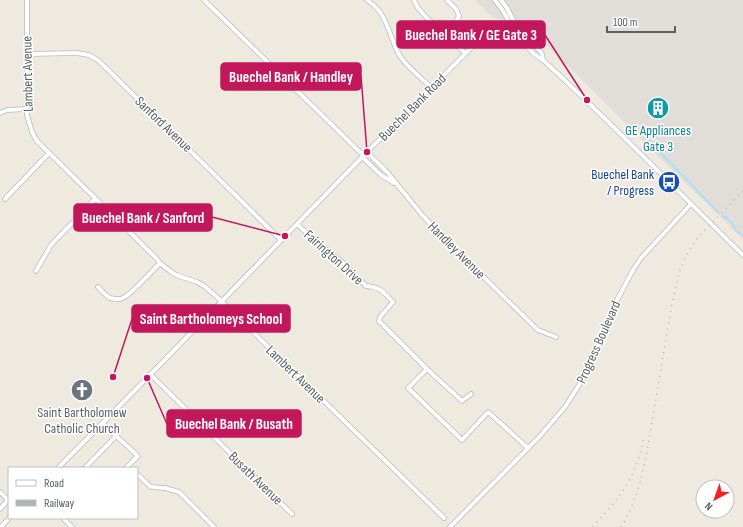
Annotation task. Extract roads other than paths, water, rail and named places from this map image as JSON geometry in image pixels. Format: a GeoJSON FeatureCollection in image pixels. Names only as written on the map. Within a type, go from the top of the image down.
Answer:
{"type":"FeatureCollection","features":[{"type":"Feature","properties":{"kind":"street","name":"Lambert Avenue"},"geometry":{"type":"LineString","coordinates":[[27,0],[27,109],[28,120],[37,141],[160,263],[176,275],[204,286],[221,301],[444,518]]}},
{"type":"Feature","properties":{"kind":"street","name":"Handley Avenue"},"geometry":{"type":"LineString","coordinates":[[204,0],[364,155],[387,172],[423,216],[538,330],[556,337]]}},
{"type":"Feature","properties":{"kind":"street"},"geometry":{"type":"LineString","coordinates":[[367,0],[378,9],[386,21],[400,56],[431,87]]}},
{"type":"Feature","properties":{"kind":"street"},"geometry":{"type":"LineString","coordinates":[[414,0],[418,8],[465,53]]}},
{"type":"Feature","properties":{"kind":"street"},"geometry":{"type":"LineString","coordinates":[[443,33],[457,20],[459,16],[456,9],[447,0]]}},
{"type":"Feature","properties":{"kind":"street"},"geometry":{"type":"LineString","coordinates":[[494,0],[505,13],[508,21],[503,32]]}},
{"type":"Feature","properties":{"kind":"street"},"geometry":{"type":"LineString","coordinates":[[501,0],[518,28],[519,35],[538,57],[587,100],[743,256]]}},
{"type":"Feature","properties":{"kind":"street","name":"Buechel Bank Road"},"geometry":{"type":"LineString","coordinates":[[59,467],[465,53],[484,37],[518,28]]}},
{"type":"Feature","properties":{"kind":"street"},"geometry":{"type":"LineString","coordinates":[[518,28],[524,31],[542,54],[543,60]]}},
{"type":"Feature","properties":{"kind":"street"},"geometry":{"type":"LineString","coordinates":[[496,33],[514,38],[526,44]]}},
{"type":"Feature","properties":{"kind":"street","name":"Sanford Avenue"},"geometry":{"type":"LineString","coordinates":[[27,54],[77,53],[89,55],[99,61],[281,240]]}},
{"type":"Feature","properties":{"kind":"street"},"geometry":{"type":"LineString","coordinates":[[0,113],[7,110],[27,109]]}},
{"type":"Feature","properties":{"kind":"street"},"geometry":{"type":"LineString","coordinates":[[5,199],[49,153]]}},
{"type":"Feature","properties":{"kind":"street"},"geometry":{"type":"LineString","coordinates":[[364,155],[381,175],[396,184]]}},
{"type":"Feature","properties":{"kind":"street"},"geometry":{"type":"LineString","coordinates":[[36,271],[51,245],[95,199]]}},
{"type":"Feature","properties":{"kind":"street","name":"Progress Boulevard"},"geometry":{"type":"LineString","coordinates":[[450,527],[528,448],[565,407],[594,357],[616,300],[633,270],[641,258],[691,204]]}},
{"type":"Feature","properties":{"kind":"street","name":"Fairington Drive"},"geometry":{"type":"LineString","coordinates":[[297,224],[342,262],[366,286],[379,288],[393,302],[380,317],[379,322],[427,369]]}},
{"type":"Feature","properties":{"kind":"street"},"geometry":{"type":"LineString","coordinates":[[98,287],[111,298],[122,298],[132,292],[160,263]]}},
{"type":"Feature","properties":{"kind":"street"},"geometry":{"type":"LineString","coordinates":[[471,394],[462,402],[427,369],[408,388],[462,440],[488,412],[528,448]]}},
{"type":"Feature","properties":{"kind":"street","name":"Busath Avenue"},"geometry":{"type":"LineString","coordinates":[[150,374],[292,514]]}},
{"type":"Feature","properties":{"kind":"street"},"geometry":{"type":"LineString","coordinates":[[102,423],[138,456],[129,467]]}},
{"type":"Feature","properties":{"kind":"street"},"geometry":{"type":"LineString","coordinates":[[86,467],[116,436]]}},
{"type":"Feature","properties":{"kind":"street"},"geometry":{"type":"LineString","coordinates":[[138,475],[151,487],[165,488],[179,492],[214,527]]}},
{"type":"Feature","properties":{"kind":"street"},"geometry":{"type":"LineString","coordinates":[[0,492],[8,499]]}},
{"type":"Feature","properties":{"kind":"street"},"geometry":{"type":"LineString","coordinates":[[0,510],[8,501]]}},
{"type":"Feature","properties":{"kind":"street"},"geometry":{"type":"LineString","coordinates":[[1,527],[8,519]]}},
{"type":"Feature","properties":{"kind":"street"},"geometry":{"type":"LineString","coordinates":[[64,519],[72,527]]}},
{"type":"Feature","properties":{"kind":"waterway"},"geometry":{"type":"LineString","coordinates":[[648,141],[718,212]]}},
{"type":"Feature","properties":{"kind":"waterway"},"geometry":{"type":"LineString","coordinates":[[723,216],[729,220],[734,226],[735,230],[743,236]]}},
{"type":"Feature","properties":{"kind":"railway"},"geometry":{"type":"LineString","coordinates":[[621,527],[635,498],[644,467],[672,303],[680,270],[688,252],[699,236],[743,191]]}},
{"type":"Feature","properties":{"kind":"railway"},"geometry":{"type":"LineString","coordinates":[[592,527],[619,496],[632,476],[637,464],[644,437]]}},
{"type":"Feature","properties":{"kind":"place","name":"Buechel Bank / GE Gate 3"},"geometry":{"type":"Point","coordinates":[587,100]}},
{"type":"Feature","properties":{"kind":"place","name":"GE Appliances Gate 3"},"geometry":{"type":"Point","coordinates":[658,108]}},
{"type":"Feature","properties":{"kind":"place","name":"Buechel Bank / Handley"},"geometry":{"type":"Point","coordinates":[367,152]}},
{"type":"Feature","properties":{"kind":"place","name":"Buechel Bank / Progress"},"geometry":{"type":"Point","coordinates":[669,182]}},
{"type":"Feature","properties":{"kind":"place","name":"Buechel Bank / Sanford"},"geometry":{"type":"Point","coordinates":[285,236]}},
{"type":"Feature","properties":{"kind":"place","name":"Saint Bartholomeys School"},"geometry":{"type":"Point","coordinates":[113,377]}},
{"type":"Feature","properties":{"kind":"place","name":"Buechel Bank / Busath"},"geometry":{"type":"Point","coordinates":[147,378]}},
{"type":"Feature","properties":{"kind":"place","name":"Saint Bartholomew Catholic Church"},"geometry":{"type":"Point","coordinates":[82,390]}}]}
